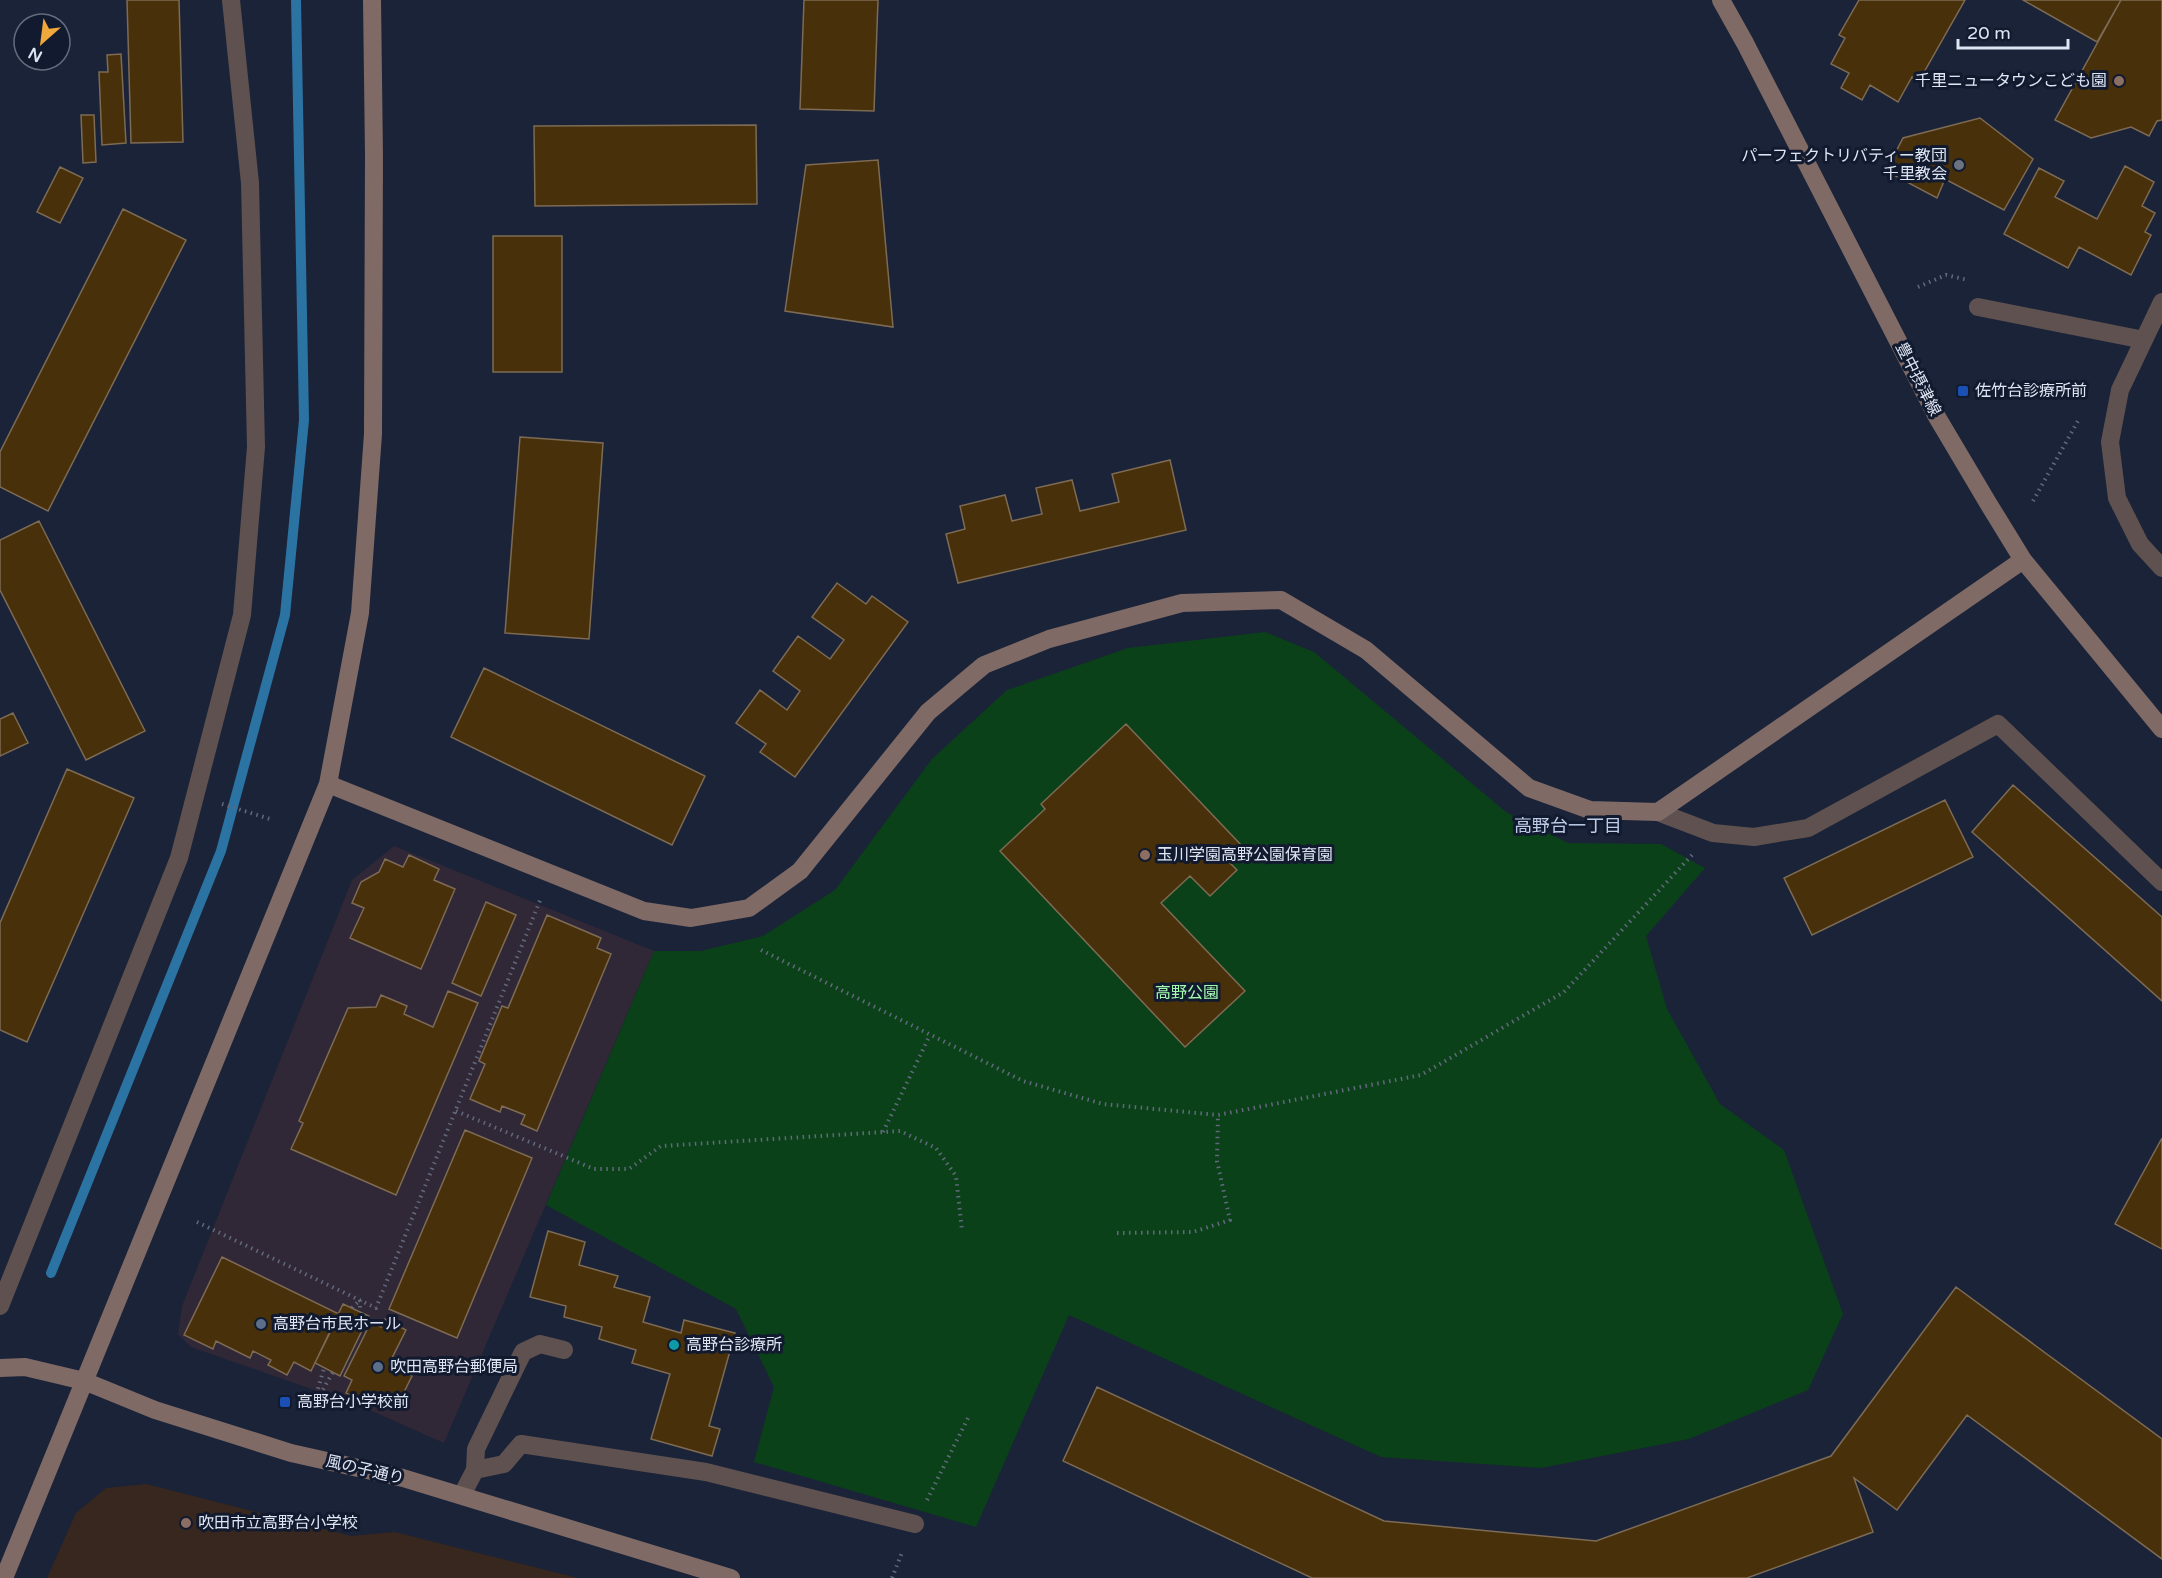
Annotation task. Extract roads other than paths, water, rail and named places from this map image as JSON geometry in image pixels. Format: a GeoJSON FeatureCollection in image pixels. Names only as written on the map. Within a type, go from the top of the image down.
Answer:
{"type":"FeatureCollection","features":[{"type":"Feature","properties":{"kind":"street"},"geometry":{"type":"LineString","coordinates":[[0,1306],[179,858],[242,615],[256,447],[250,183],[231,0]]}},
{"type":"Feature","properties":{"kind":"street"},"geometry":{"type":"LineString","coordinates":[[4,1578],[328,784],[360,613],[374,434],[372,0]]}},
{"type":"Feature","properties":{"kind":"street","name":"豊中摂津線"},"geometry":{"type":"LineString","coordinates":[[1720,0],[1751,53],[1937,417],[2023,560],[2162,729]]}},
{"type":"Feature","properties":{"kind":"street"},"geometry":{"type":"LineString","coordinates":[[2162,302],[2120,390],[2110,442],[2118,498],[2140,544],[2162,568]]}},
{"type":"Feature","properties":{"kind":"street"},"geometry":{"type":"LineString","coordinates":[[1978,307],[2144,340]]}},
{"type":"Feature","properties":{"kind":"street"},"geometry":{"type":"LineString","coordinates":[[1658,812],[2023,560]]}},
{"type":"Feature","properties":{"kind":"street"},"geometry":{"type":"LineString","coordinates":[[328,784],[644,911],[691,918],[749,908],[800,871],[928,712],[984,665],[1049,639],[1182,603],[1281,600],[1366,650],[1529,788],[1590,810],[1658,812],[1713,833],[1754,837],[1809,828],[1998,724],[2162,882]]}},
{"type":"Feature","properties":{"kind":"street"},"geometry":{"type":"LineString","coordinates":[[462,1495],[475,1470],[476,1449],[523,1352],[540,1344],[564,1350]]}},
{"type":"Feature","properties":{"kind":"street","name":"風の子通り"},"geometry":{"type":"LineString","coordinates":[[0,1368],[25,1366],[84,1381],[155,1410],[280,1449],[403,1478],[731,1578]]}},
{"type":"Feature","properties":{"kind":"street"},"geometry":{"type":"LineString","coordinates":[[475,1470],[504,1464],[521,1444],[706,1472],[915,1524]]}},
{"type":"Feature","properties":{"kind":"waterway"},"geometry":{"type":"LineString","coordinates":[[51,1273],[221,851],[285,615],[304,420],[296,0]]}},
{"type":"Feature","properties":{"kind":"place","name":"千里ニュータウンこども園"},"geometry":{"type":"Point","coordinates":[2119,81]}},
{"type":"Feature","properties":{"kind":"place","name":"パーフェクトリバティー教団 千里教会"},"geometry":{"type":"Point","coordinates":[1959,165]}},
{"type":"Feature","properties":{"kind":"place","name":"佐竹台診療所前"},"geometry":{"type":"Point","coordinates":[1963,391]}},
{"type":"Feature","properties":{"kind":"place","name":"玉川学園高野公園保育園"},"geometry":{"type":"Point","coordinates":[1145,855]}},
{"type":"Feature","properties":{"kind":"place","name":"高野台市民ホール"},"geometry":{"type":"Point","coordinates":[261,1324]}},
{"type":"Feature","properties":{"kind":"place","name":"高野台診療所"},"geometry":{"type":"Point","coordinates":[674,1345]}},
{"type":"Feature","properties":{"kind":"place","name":"吹田高野台郵便局"},"geometry":{"type":"Point","coordinates":[378,1367]}},
{"type":"Feature","properties":{"kind":"place","name":"高野台小学校前"},"geometry":{"type":"Point","coordinates":[285,1402]}},
{"type":"Feature","properties":{"kind":"place","name":"吹田市立高野台小学校"},"geometry":{"type":"Point","coordinates":[186,1523]}},
{"type":"Feature","properties":{"kind":"district","name":"高野台一丁目"},"geometry":{"type":"Point","coordinates":[1568,826]}},
{"type":"Feature","properties":{"kind":"park label","name":"高野公園"},"geometry":{"type":"Point","coordinates":[1187,993]}}]}
